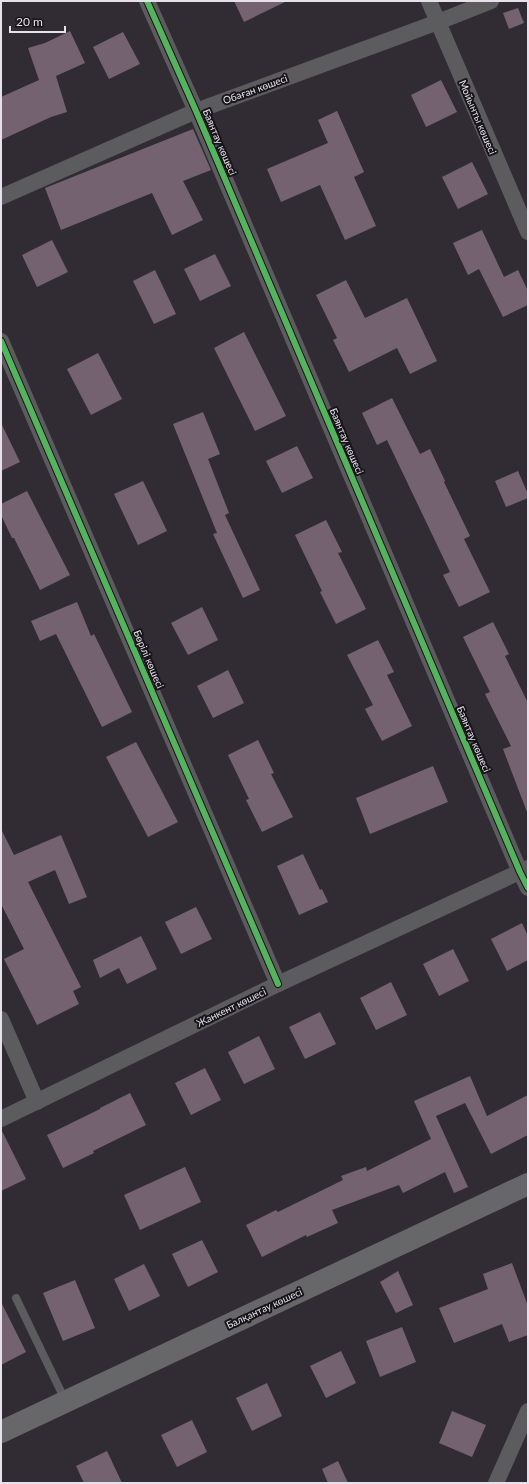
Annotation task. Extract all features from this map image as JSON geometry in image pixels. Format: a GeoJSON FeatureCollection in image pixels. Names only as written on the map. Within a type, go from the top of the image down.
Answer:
{"type":"FeatureCollection","features":[{"type":"Feature","properties":{"kind":"street","name":"Баянтау көшесі"},"geometry":{"type":"LineString","coordinates":[[147,1],[524,870],[528,888]]}},
{"type":"Feature","properties":{"kind":"street","name":"Мойынты көшесі"},"geometry":{"type":"LineString","coordinates":[[429,1],[528,232]]}},
{"type":"Feature","properties":{"kind":"street","name":"Обаған көшесі"},"geometry":{"type":"LineString","coordinates":[[1,197],[196,111],[491,1]]}},
{"type":"Feature","properties":{"kind":"street","name":"Бөрілі көшесі"},"geometry":{"type":"LineString","coordinates":[[1,340],[278,984]]}},
{"type":"Feature","properties":{"kind":"street","name":"Жанкент көшесі"},"geometry":{"type":"LineString","coordinates":[[1,1119],[278,984],[524,870]]}},
{"type":"Feature","properties":{"kind":"street"},"geometry":{"type":"LineString","coordinates":[[1,1019],[37,1102]]}},
{"type":"Feature","properties":{"kind":"street","name":"Балқантау көшесі"},"geometry":{"type":"LineString","coordinates":[[1,1432],[528,1184]]}},
{"type":"Feature","properties":{"kind":"street"},"geometry":{"type":"LineString","coordinates":[[496,1483],[528,1411]]}},
{"type":"Feature","properties":{"kind":"lane"},"geometry":{"type":"LineString","coordinates":[[16,1298],[66,1402]]}},
{"type":"Feature","properties":{"kind":"building"},"geometry":{"type":"Polygon","coordinates":[[[234,1],[287,1],[244,22],[234,1]]]}},
{"type":"Feature","properties":{"kind":"building"},"geometry":{"type":"Polygon","coordinates":[[[518,8],[524,23],[509,29],[503,13],[518,8]]]}},
{"type":"Feature","properties":{"kind":"building"},"geometry":{"type":"Polygon","coordinates":[[[70,31],[85,63],[56,76],[67,112],[51,117],[1,140],[1,97],[39,80],[28,48],[45,43],[70,31]]]}},
{"type":"Feature","properties":{"kind":"building"},"geometry":{"type":"Polygon","coordinates":[[[123,32],[140,64],[109,79],[93,47],[123,32]]]}},
{"type":"Feature","properties":{"kind":"building"},"geometry":{"type":"Polygon","coordinates":[[[441,80],[457,112],[426,127],[411,95],[441,80]]]}},
{"type":"Feature","properties":{"kind":"building"},"geometry":{"type":"Polygon","coordinates":[[[337,111],[364,172],[354,177],[376,226],[345,240],[320,185],[281,202],[267,169],[328,143],[318,120],[337,111]]]}},
{"type":"Feature","properties":{"kind":"building"},"geometry":{"type":"Polygon","coordinates":[[[193,129],[211,170],[183,181],[203,220],[172,235],[152,193],[61,230],[45,188],[193,129]]]}},
{"type":"Feature","properties":{"kind":"building"},"geometry":{"type":"Polygon","coordinates":[[[472,162],[488,194],[458,209],[442,177],[472,162]]]}},
{"type":"Feature","properties":{"kind":"building"},"geometry":{"type":"Polygon","coordinates":[[[482,230],[504,277],[518,270],[528,291],[528,305],[503,317],[479,269],[468,275],[453,243],[482,230]]]}},
{"type":"Feature","properties":{"kind":"building"},"geometry":{"type":"Polygon","coordinates":[[[52,240],[68,272],[37,287],[22,255],[52,240]]]}},
{"type":"Feature","properties":{"kind":"building"},"geometry":{"type":"Polygon","coordinates":[[[215,254],[231,286],[200,301],[184,269],[215,254]]]}},
{"type":"Feature","properties":{"kind":"building"},"geometry":{"type":"Polygon","coordinates":[[[155,270],[176,314],[154,324],[133,281],[155,270]]]}},
{"type":"Feature","properties":{"kind":"building"},"geometry":{"type":"Polygon","coordinates":[[[346,280],[365,318],[407,298],[437,361],[410,374],[397,348],[349,372],[333,340],[337,338],[316,295],[346,280]]]}},
{"type":"Feature","properties":{"kind":"building"},"geometry":{"type":"Polygon","coordinates":[[[244,332],[286,416],[255,431],[214,348],[244,332]]]}},
{"type":"Feature","properties":{"kind":"building"},"geometry":{"type":"Polygon","coordinates":[[[98,353],[122,399],[91,415],[67,369],[98,353]]]}},
{"type":"Feature","properties":{"kind":"building"},"geometry":{"type":"Polygon","coordinates":[[[392,398],[420,454],[430,449],[470,536],[464,539],[490,592],[459,607],[443,575],[450,572],[387,440],[377,445],[362,413],[392,398]]]}},
{"type":"Feature","properties":{"kind":"building"},"geometry":{"type":"Polygon","coordinates":[[[203,412],[220,454],[208,459],[229,513],[225,515],[260,590],[243,598],[213,534],[217,533],[173,424],[203,412]]]}},
{"type":"Feature","properties":{"kind":"building"},"geometry":{"type":"Polygon","coordinates":[[[1,423],[20,462],[1,471],[1,423]]]}},
{"type":"Feature","properties":{"kind":"building"},"geometry":{"type":"Polygon","coordinates":[[[297,446],[313,478],[282,493],[266,461],[297,446]]]}},
{"type":"Feature","properties":{"kind":"building"},"geometry":{"type":"Polygon","coordinates":[[[518,471],[528,494],[528,498],[506,507],[495,481],[518,471]]]}},
{"type":"Feature","properties":{"kind":"building"},"geometry":{"type":"Polygon","coordinates":[[[143,481],[167,531],[138,545],[114,494],[143,481]]]}},
{"type":"Feature","properties":{"kind":"building"},"geometry":{"type":"Polygon","coordinates":[[[27,491],[70,575],[40,590],[1,515],[1,504],[27,491]]]}},
{"type":"Feature","properties":{"kind":"building"},"geometry":{"type":"Polygon","coordinates":[[[326,520],[342,552],[338,553],[366,609],[336,624],[295,535],[326,520]]]}},
{"type":"Feature","properties":{"kind":"building"},"geometry":{"type":"Polygon","coordinates":[[[77,602],[91,636],[94,634],[132,712],[102,727],[56,634],[40,641],[31,621],[77,602]]]}},
{"type":"Feature","properties":{"kind":"building"},"geometry":{"type":"Polygon","coordinates":[[[202,607],[218,640],[188,655],[171,623],[202,607]]]}},
{"type":"Feature","properties":{"kind":"building"},"geometry":{"type":"Polygon","coordinates":[[[493,622],[509,654],[505,656],[528,703],[527,812],[503,749],[511,746],[485,694],[490,692],[463,637],[493,622]]]}},
{"type":"Feature","properties":{"kind":"building"},"geometry":{"type":"Polygon","coordinates":[[[378,640],[394,672],[387,675],[412,726],[382,741],[365,709],[373,705],[347,655],[378,640]]]}},
{"type":"Feature","properties":{"kind":"building"},"geometry":{"type":"Polygon","coordinates":[[[228,670],[244,703],[213,718],[197,686],[228,670]]]}},
{"type":"Feature","properties":{"kind":"building"},"geometry":{"type":"Polygon","coordinates":[[[258,740],[274,773],[271,774],[293,817],[262,832],[246,800],[249,799],[228,755],[258,740]]]}},
{"type":"Feature","properties":{"kind":"building"},"geometry":{"type":"Polygon","coordinates":[[[136,742],[178,822],[148,837],[106,757],[136,742]]]}},
{"type":"Feature","properties":{"kind":"building"},"geometry":{"type":"Polygon","coordinates":[[[433,766],[448,802],[370,834],[356,798],[433,766]]]}},
{"type":"Feature","properties":{"kind":"building"},"geometry":{"type":"Polygon","coordinates":[[[1,829],[14,855],[61,835],[87,897],[69,904],[55,870],[28,882],[81,987],[73,991],[79,1004],[37,1025],[4,959],[24,949],[1,904],[1,829]]]}},
{"type":"Feature","properties":{"kind":"building"},"geometry":{"type":"Polygon","coordinates":[[[303,854],[320,890],[322,889],[328,902],[299,915],[277,866],[303,854]]]}},
{"type":"Feature","properties":{"kind":"building"},"geometry":{"type":"Polygon","coordinates":[[[196,907],[212,939],[181,954],[165,922],[196,907]]]}},
{"type":"Feature","properties":{"kind":"building"},"geometry":{"type":"Polygon","coordinates":[[[522,923],[528,936],[528,960],[507,971],[491,939],[522,923]]]}},
{"type":"Feature","properties":{"kind":"building"},"geometry":{"type":"Polygon","coordinates":[[[141,936],[157,969],[127,984],[119,968],[100,978],[93,960],[141,936]]]}},
{"type":"Feature","properties":{"kind":"building"},"geometry":{"type":"Polygon","coordinates":[[[453,949],[469,981],[439,996],[423,964],[453,949]]]}},
{"type":"Feature","properties":{"kind":"building"},"geometry":{"type":"Polygon","coordinates":[[[391,982],[407,1015],[376,1030],[360,998],[391,982]]]}},
{"type":"Feature","properties":{"kind":"building"},"geometry":{"type":"Polygon","coordinates":[[[320,1012],[336,1044],[305,1059],[289,1027],[320,1012]]]}},
{"type":"Feature","properties":{"kind":"building"},"geometry":{"type":"Polygon","coordinates":[[[259,1036],[275,1069],[244,1084],[228,1052],[259,1036]]]}},
{"type":"Feature","properties":{"kind":"building"},"geometry":{"type":"Polygon","coordinates":[[[205,1068],[221,1100],[191,1115],[175,1083],[205,1068]]]}},
{"type":"Feature","properties":{"kind":"building"},"geometry":{"type":"Polygon","coordinates":[[[470,1076],[487,1116],[528,1095],[528,1135],[491,1154],[465,1103],[436,1116],[468,1187],[454,1193],[445,1172],[403,1193],[399,1185],[332,1210],[338,1223],[307,1237],[306,1235],[262,1257],[246,1225],[276,1210],[278,1212],[343,1180],[341,1176],[366,1167],[367,1171],[431,1139],[414,1101],[470,1076]]]}},
{"type":"Feature","properties":{"kind":"building"},"geometry":{"type":"Polygon","coordinates":[[[130,1093],[146,1125],[93,1151],[94,1153],[63,1168],[47,1135],[130,1093]]]}},
{"type":"Feature","properties":{"kind":"building"},"geometry":{"type":"Polygon","coordinates":[[[1,1129],[26,1179],[1,1191],[1,1129]]]}},
{"type":"Feature","properties":{"kind":"building"},"geometry":{"type":"Polygon","coordinates":[[[185,1167],[201,1202],[140,1230],[124,1195],[185,1167]]]}},
{"type":"Feature","properties":{"kind":"building"},"geometry":{"type":"Polygon","coordinates":[[[202,1240],[218,1272],[188,1287],[172,1254],[202,1240]]]}},
{"type":"Feature","properties":{"kind":"building"},"geometry":{"type":"Polygon","coordinates":[[[512,1263],[528,1306],[528,1335],[509,1342],[502,1324],[454,1343],[439,1308],[488,1289],[483,1274],[512,1263]]]}},
{"type":"Feature","properties":{"kind":"building"},"geometry":{"type":"Polygon","coordinates":[[[144,1264],[160,1296],[129,1311],[114,1279],[144,1264]]]}},
{"type":"Feature","properties":{"kind":"building"},"geometry":{"type":"Polygon","coordinates":[[[398,1271],[413,1305],[396,1313],[380,1282],[398,1271]]]}},
{"type":"Feature","properties":{"kind":"building"},"geometry":{"type":"Polygon","coordinates":[[[75,1280],[95,1328],[63,1341],[43,1293],[75,1280]]]}},
{"type":"Feature","properties":{"kind":"building"},"geometry":{"type":"Polygon","coordinates":[[[1,1302],[26,1352],[1,1365],[1,1302]]]}},
{"type":"Feature","properties":{"kind":"building"},"geometry":{"type":"Polygon","coordinates":[[[402,1327],[416,1362],[380,1377],[366,1341],[402,1327]]]}},
{"type":"Feature","properties":{"kind":"building"},"geometry":{"type":"Polygon","coordinates":[[[341,1351],[356,1383],[326,1398],[310,1366],[341,1351]]]}},
{"type":"Feature","properties":{"kind":"building"},"geometry":{"type":"Polygon","coordinates":[[[267,1383],[282,1416],[252,1431],[236,1398],[267,1383]]]}},
{"type":"Feature","properties":{"kind":"building"},"geometry":{"type":"Polygon","coordinates":[[[452,1411],[486,1425],[472,1457],[439,1443],[452,1411]]]}},
{"type":"Feature","properties":{"kind":"building"},"geometry":{"type":"Polygon","coordinates":[[[192,1420],[207,1452],[177,1467],[161,1435],[192,1420]]]}},
{"type":"Feature","properties":{"kind":"building"},"geometry":{"type":"Polygon","coordinates":[[[107,1451],[122,1483],[84,1483],[76,1466],[107,1451]]]}},
{"type":"Feature","properties":{"kind":"building"},"geometry":{"type":"Polygon","coordinates":[[[338,1461],[348,1483],[328,1483],[322,1469],[338,1461]]]}},
{"type":"Feature","properties":{"kind":"cycle path"},"geometry":{"type":"LineString","coordinates":[[147,1],[196,111],[528,888]]}},
{"type":"Feature","properties":{"kind":"cycle path"},"geometry":{"type":"LineString","coordinates":[[1,341],[278,984]]}}]}
